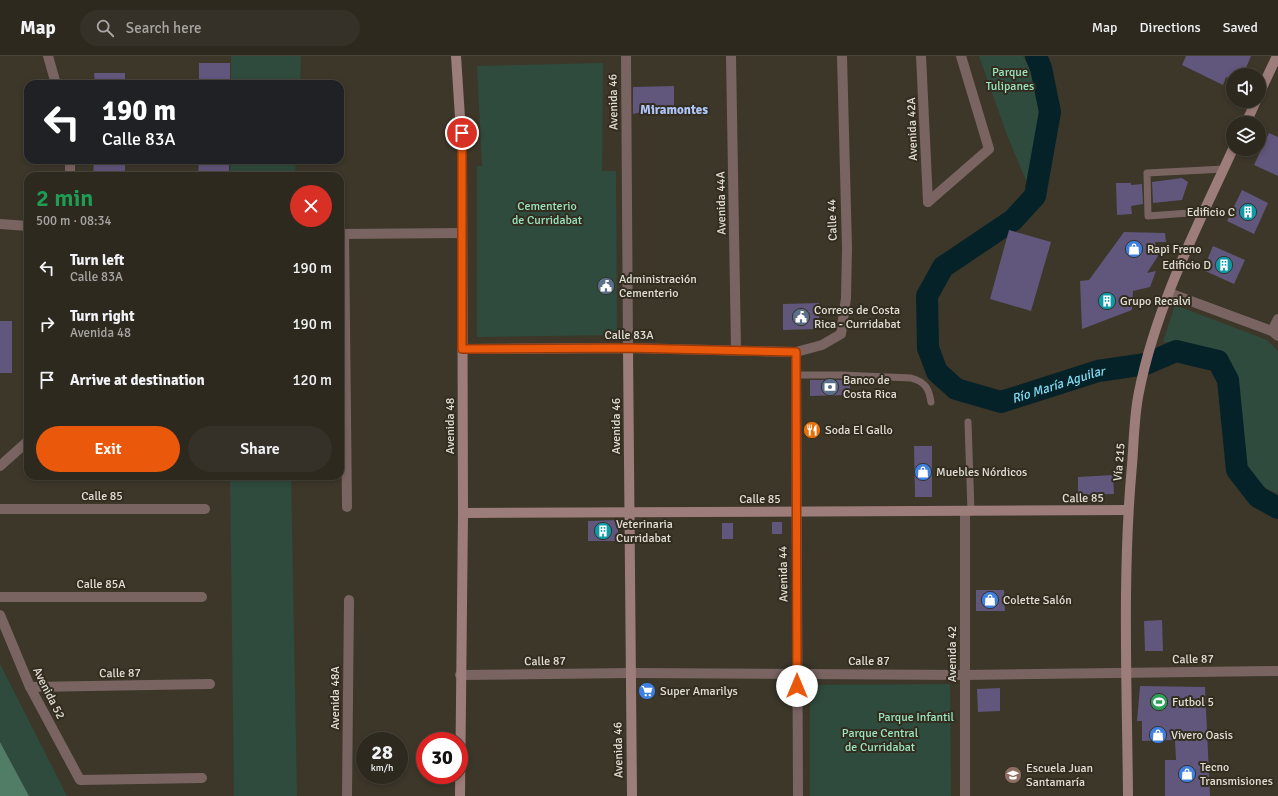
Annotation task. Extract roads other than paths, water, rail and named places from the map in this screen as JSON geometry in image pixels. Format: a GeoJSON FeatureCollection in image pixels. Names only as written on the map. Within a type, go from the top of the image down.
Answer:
{"type":"FeatureCollection","features":[{"type":"Feature","properties":{"kind":"main road","name":"Avenida 48"},"geometry":{"type":"LineString","coordinates":[[456,56],[462,148],[463,513],[460,675],[460,796]]}},
{"type":"Feature","properties":{"kind":"main road"},"geometry":{"type":"LineString","coordinates":[[1266,82],[1275,67],[1276,56]]}},
{"type":"Feature","properties":{"kind":"main road","name":"Vía 215"},"geometry":{"type":"LineString","coordinates":[[1128,796],[1128,510],[1139,392],[1156,330],[1169,293],[1203,212],[1230,156]]}},
{"type":"Feature","properties":{"kind":"main road","name":"Calle 83A"},"geometry":{"type":"LineString","coordinates":[[462,349],[628,348]]}},
{"type":"Feature","properties":{"kind":"main road","name":"Avenida 46"},"geometry":{"type":"LineString","coordinates":[[628,348],[632,796]]}},
{"type":"Feature","properties":{"kind":"main road","name":"Calle 85"},"geometry":{"type":"LineString","coordinates":[[463,513],[968,512],[1128,510]]}},
{"type":"Feature","properties":{"kind":"street"},"geometry":{"type":"LineString","coordinates":[[48,56],[55,80]]}},
{"type":"Feature","properties":{"kind":"street","name":"Avenida 46"},"geometry":{"type":"LineString","coordinates":[[626,56],[628,348]]}},
{"type":"Feature","properties":{"kind":"street","name":"Avenida 44A"},"geometry":{"type":"LineString","coordinates":[[731,56],[736,349]]}},
{"type":"Feature","properties":{"kind":"street","name":"Calle 44"},"geometry":{"type":"LineString","coordinates":[[796,352],[822,345],[841,334],[845,315],[846,248],[842,56]]}},
{"type":"Feature","properties":{"kind":"street","name":"Avenida 42A"},"geometry":{"type":"LineString","coordinates":[[922,56],[928,202],[989,149],[961,56]]}},
{"type":"Feature","properties":{"kind":"street"},"geometry":{"type":"LineString","coordinates":[[0,224],[24,226]]}},
{"type":"Feature","properties":{"kind":"street"},"geometry":{"type":"LineString","coordinates":[[344,234],[462,233]]}},
{"type":"Feature","properties":{"kind":"street"},"geometry":{"type":"LineString","coordinates":[[1169,293],[1275,333],[1278,319]]}},
{"type":"Feature","properties":{"kind":"street"},"geometry":{"type":"LineString","coordinates":[[344,343],[347,507]]}},
{"type":"Feature","properties":{"kind":"street","name":"Calle 83A"},"geometry":{"type":"LineString","coordinates":[[628,348],[736,349],[796,352]]}},
{"type":"Feature","properties":{"kind":"street","name":"Avenida 44"},"geometry":{"type":"LineString","coordinates":[[796,352],[798,796]]}},
{"type":"Feature","properties":{"kind":"street"},"geometry":{"type":"LineString","coordinates":[[0,466],[24,445]]}},
{"type":"Feature","properties":{"kind":"street","name":"Calle 85"},"geometry":{"type":"LineString","coordinates":[[0,509],[205,509]]}},
{"type":"Feature","properties":{"kind":"street","name":"Avenida 42"},"geometry":{"type":"LineString","coordinates":[[965,796],[965,675],[968,512]]}},
{"type":"Feature","properties":{"kind":"street","name":"Calle 85A"},"geometry":{"type":"LineString","coordinates":[[0,597],[202,597]]}},
{"type":"Feature","properties":{"kind":"street","name":"Avenida 48A"},"geometry":{"type":"LineString","coordinates":[[348,796],[349,600]]}},
{"type":"Feature","properties":{"kind":"street","name":"Avenida 52"},"geometry":{"type":"LineString","coordinates":[[0,615],[30,687],[80,780],[202,778]]}},
{"type":"Feature","properties":{"kind":"street","name":"Calle 87"},"geometry":{"type":"LineString","coordinates":[[460,675],[797,673],[965,675],[1278,671]]}},
{"type":"Feature","properties":{"kind":"street","name":"Calle 87"},"geometry":{"type":"LineString","coordinates":[[30,687],[210,684]]}},
{"type":"Feature","properties":{"kind":"lane"},"geometry":{"type":"LineString","coordinates":[[1203,212],[1148,216],[1147,174],[1224,169]]}},
{"type":"Feature","properties":{"kind":"lane"},"geometry":{"type":"LineString","coordinates":[[796,375],[911,378],[920,380],[928,387],[931,402]]}},
{"type":"Feature","properties":{"kind":"lane","name":"Avenida 42"},"geometry":{"type":"LineString","coordinates":[[968,422],[968,512]]}},
{"type":"Feature","properties":{"kind":"waterway","name":"Río María Aguilar"},"geometry":{"type":"LineString","coordinates":[[1036,56],[1041,68],[1050,112],[1035,196],[1013,220],[943,267],[927,296],[928,348],[937,372],[956,389],[1001,402],[1098,371],[1146,364],[1176,351],[1218,361],[1228,380],[1237,470],[1258,497],[1278,508]]}},
{"type":"Feature","properties":{"kind":"place","name":"Edificio C"},"geometry":{"type":"Point","coordinates":[1248,212]}},
{"type":"Feature","properties":{"kind":"place","name":"Rapi Freno"},"geometry":{"type":"Point","coordinates":[1134,249]}},
{"type":"Feature","properties":{"kind":"place","name":"Edificio D"},"geometry":{"type":"Point","coordinates":[1224,265]}},
{"type":"Feature","properties":{"kind":"place","name":"Administración Cementerio"},"geometry":{"type":"Point","coordinates":[606,286]}},
{"type":"Feature","properties":{"kind":"place","name":"Grupo Recalvi"},"geometry":{"type":"Point","coordinates":[1107,301]}},
{"type":"Feature","properties":{"kind":"place","name":"Correos de Costa Rica - Curridabat"},"geometry":{"type":"Point","coordinates":[801,317]}},
{"type":"Feature","properties":{"kind":"place","name":"Banco de Costa Rica"},"geometry":{"type":"Point","coordinates":[830,387]}},
{"type":"Feature","properties":{"kind":"place","name":"Soda El Gallo"},"geometry":{"type":"Point","coordinates":[812,430]}},
{"type":"Feature","properties":{"kind":"place","name":"Muebles Nórdicos"},"geometry":{"type":"Point","coordinates":[923,472]}},
{"type":"Feature","properties":{"kind":"place","name":"Veterinaria Curridabat"},"geometry":{"type":"Point","coordinates":[603,531]}},
{"type":"Feature","properties":{"kind":"place","name":"Colette Salón"},"geometry":{"type":"Point","coordinates":[990,600]}},
{"type":"Feature","properties":{"kind":"place","name":"Super Amarilys"},"geometry":{"type":"Point","coordinates":[647,691]}},
{"type":"Feature","properties":{"kind":"place","name":"Futbol 5"},"geometry":{"type":"Point","coordinates":[1159,702]}},
{"type":"Feature","properties":{"kind":"place","name":"Vivero Oasis"},"geometry":{"type":"Point","coordinates":[1158,735]}},
{"type":"Feature","properties":{"kind":"place","name":"Tecno Transmisiones"},"geometry":{"type":"Point","coordinates":[1187,774]}},
{"type":"Feature","properties":{"kind":"place","name":"Escuela Juan Santamaría"},"geometry":{"type":"Point","coordinates":[1013,775]}},
{"type":"Feature","properties":{"kind":"district","name":"Miramontes"},"geometry":{"type":"Point","coordinates":[674,109]}},
{"type":"Feature","properties":{"kind":"park label","name":"Parque Tulipanes"},"geometry":{"type":"Point","coordinates":[1010,79]}},
{"type":"Feature","properties":{"kind":"park label","name":"Cementerio de Curridabat"},"geometry":{"type":"Point","coordinates":[547,213]}},
{"type":"Feature","properties":{"kind":"park label","name":"Parque Infantil"},"geometry":{"type":"Point","coordinates":[916,717]}},
{"type":"Feature","properties":{"kind":"park label","name":"Parque Central de Curridabat"},"geometry":{"type":"Point","coordinates":[880,740]}}]}
